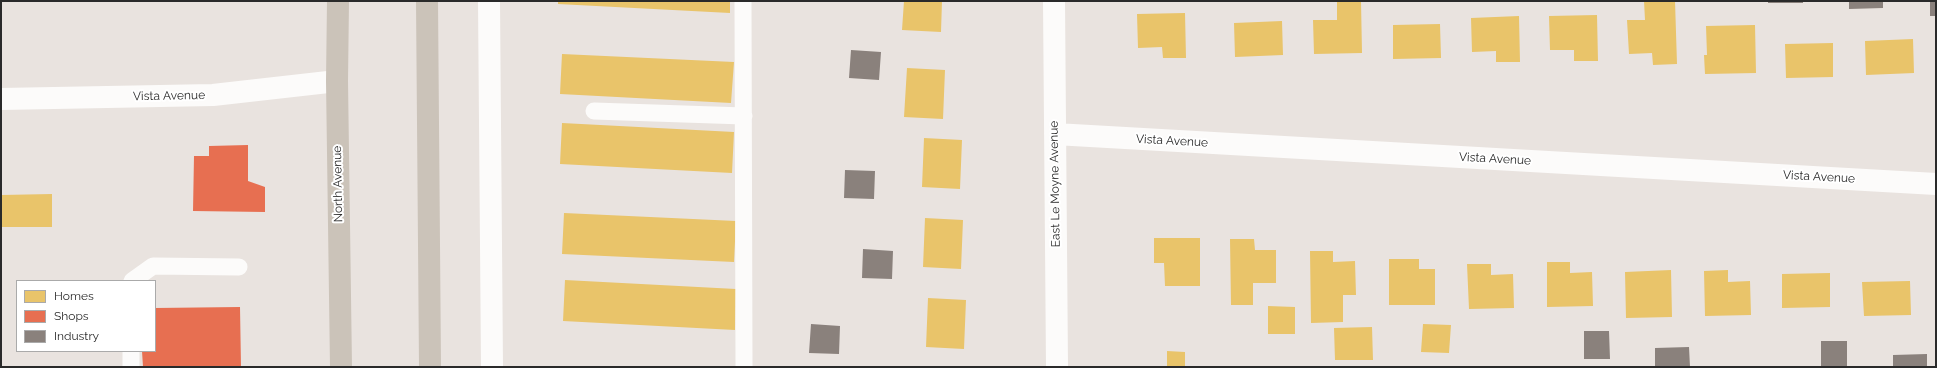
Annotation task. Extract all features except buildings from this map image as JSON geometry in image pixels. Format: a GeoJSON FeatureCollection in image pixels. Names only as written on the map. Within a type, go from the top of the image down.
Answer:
{"type":"FeatureCollection","features":[{"type":"Feature","properties":{"kind":"main road","name":"North Avenue"},"geometry":{"type":"LineString","coordinates":[[338,1],[337,81],[341,367]]}},
{"type":"Feature","properties":{"kind":"main road"},"geometry":{"type":"LineString","coordinates":[[427,1],[430,367]]}},
{"type":"Feature","properties":{"kind":"street"},"geometry":{"type":"LineString","coordinates":[[489,1],[492,367]]}},
{"type":"Feature","properties":{"kind":"street","name":"East Le Moyne Avenue"},"geometry":{"type":"LineString","coordinates":[[1054,1],[1057,367]]}},
{"type":"Feature","properties":{"kind":"street","name":"Vista Avenue"},"geometry":{"type":"LineString","coordinates":[[1,99],[213,95],[337,81]]}},
{"type":"Feature","properties":{"kind":"street","name":"Vista Avenue"},"geometry":{"type":"LineString","coordinates":[[1055,134],[1936,184]]}},
{"type":"Feature","properties":{"kind":"lane"},"geometry":{"type":"LineString","coordinates":[[743,1],[744,367]]}},
{"type":"Feature","properties":{"kind":"lane"},"geometry":{"type":"LineString","coordinates":[[594,112],[744,116]]}},
{"type":"Feature","properties":{"kind":"lane"},"geometry":{"type":"LineString","coordinates":[[133,280],[153,266],[240,267]]}},
{"type":"Feature","properties":{"kind":"lane"},"geometry":{"type":"LineString","coordinates":[[131,352],[131,367]]}}]}
